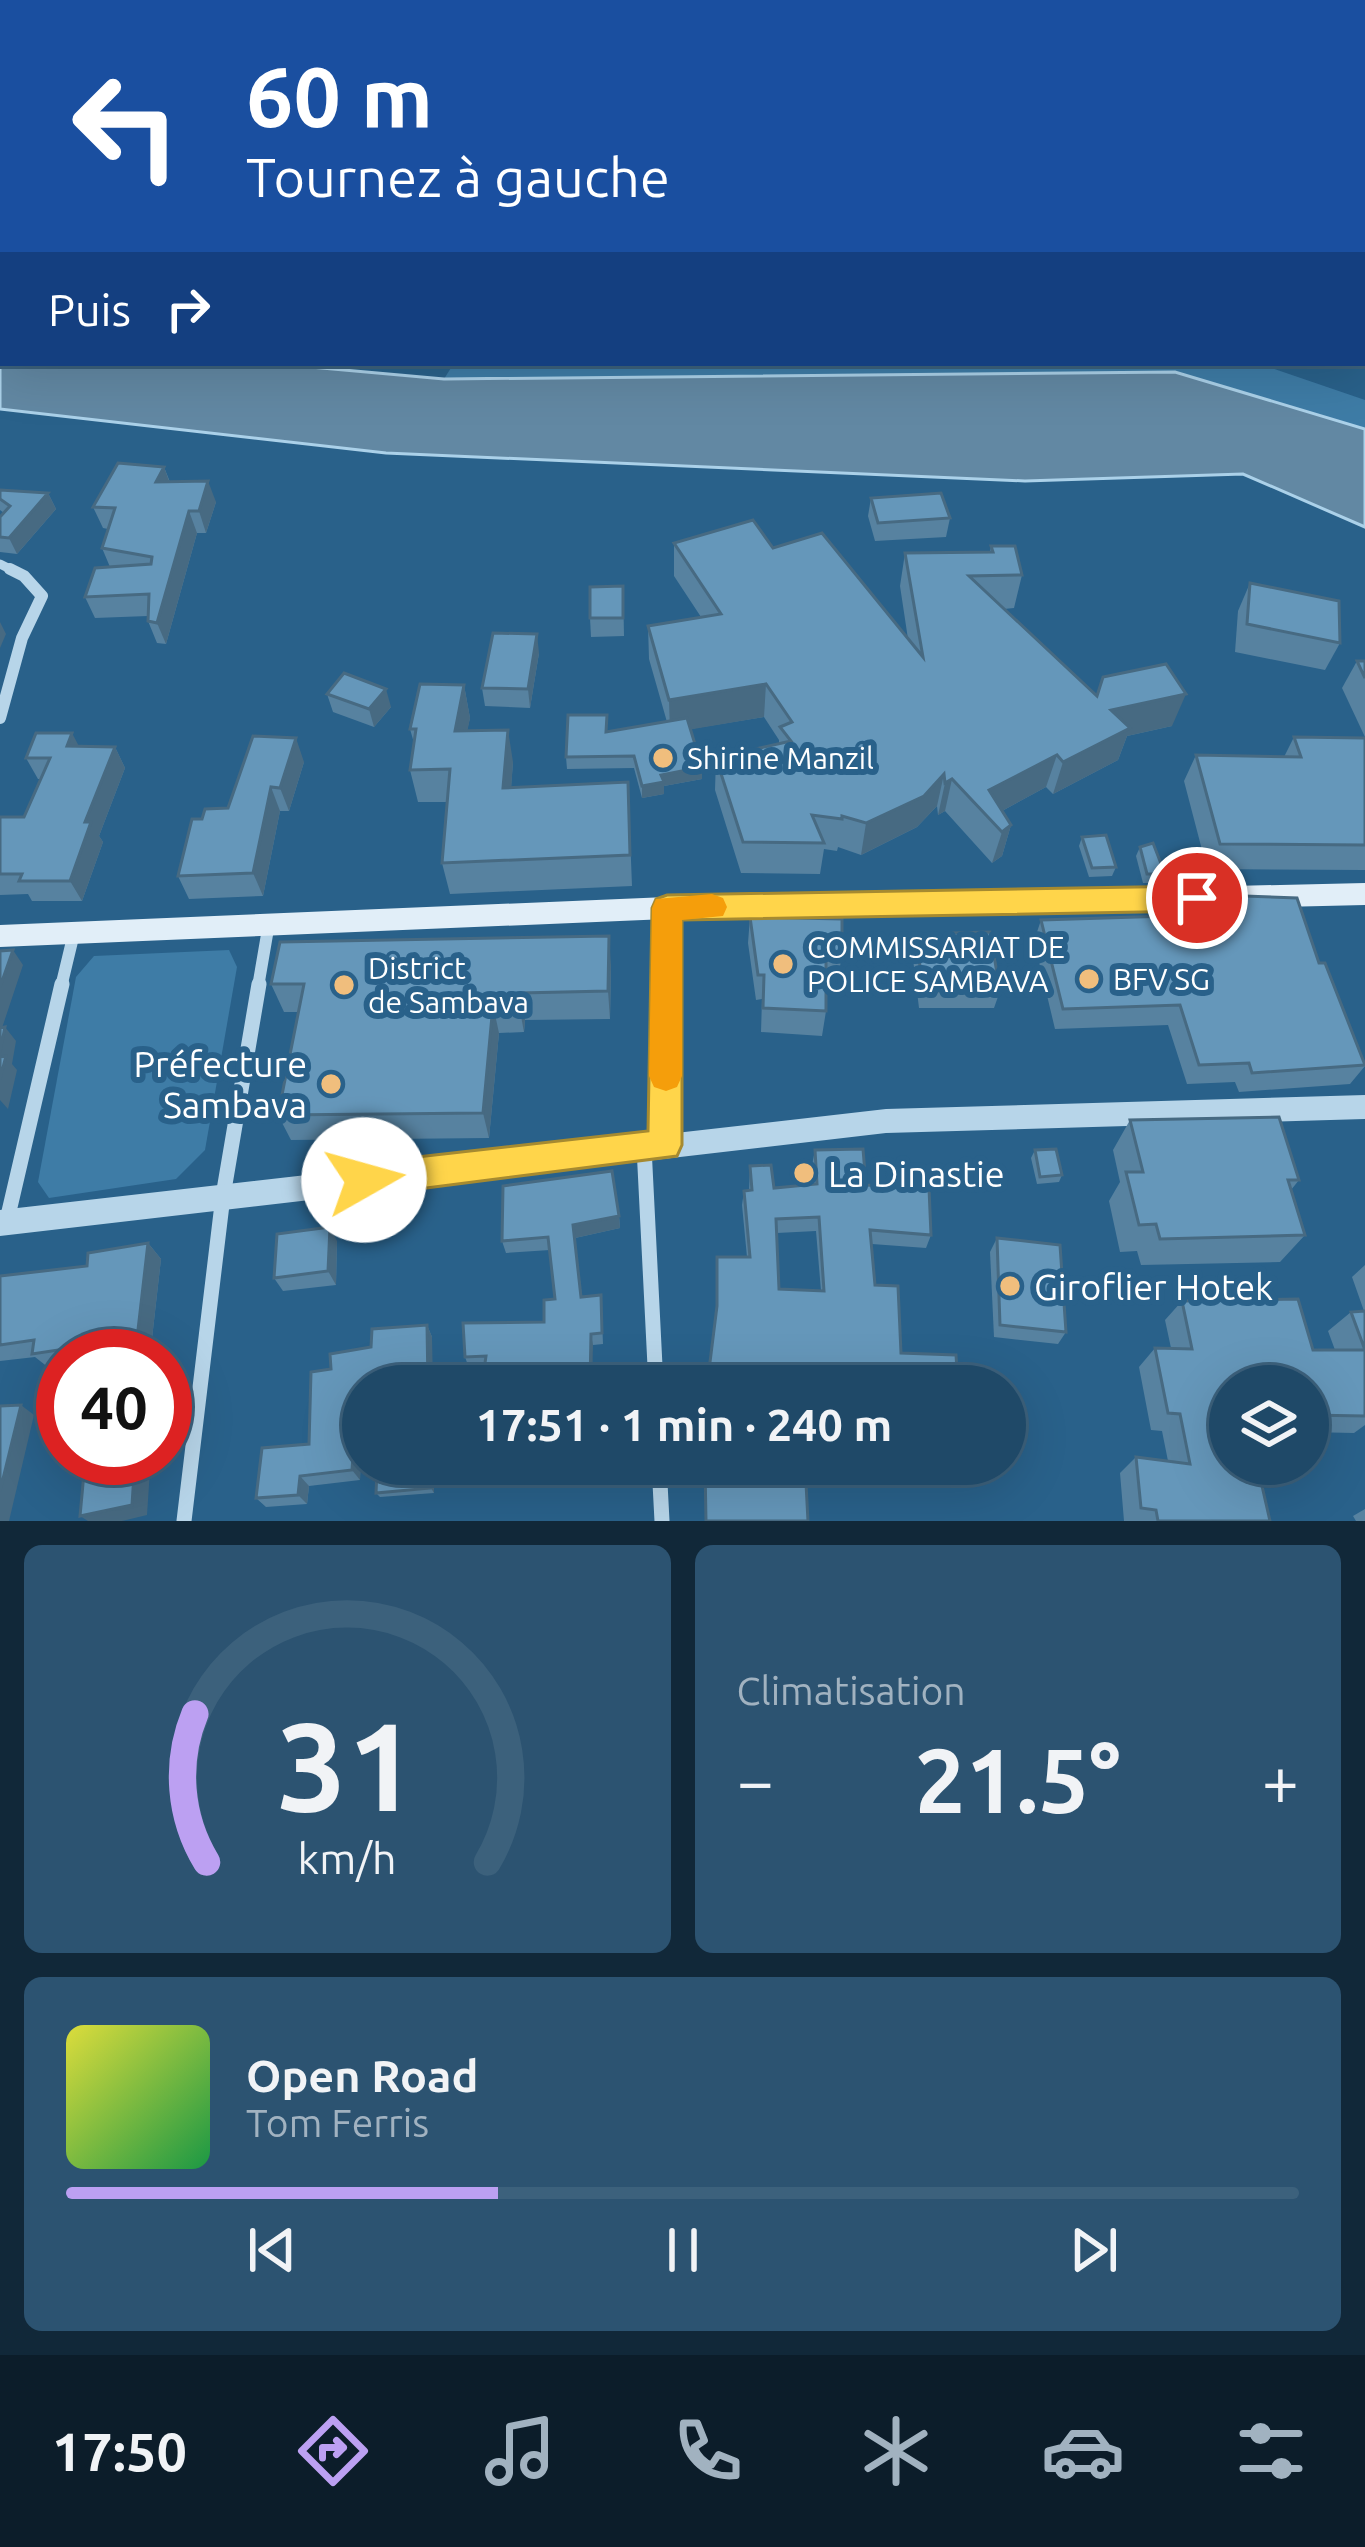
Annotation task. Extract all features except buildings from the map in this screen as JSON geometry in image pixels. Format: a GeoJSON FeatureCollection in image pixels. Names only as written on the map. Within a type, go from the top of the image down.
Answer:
{"type":"FeatureCollection","features":[{"type":"Feature","properties":{"kind":"main road"},"geometry":{"type":"LineString","coordinates":[[0,936],[667,908],[1365,894]]}},
{"type":"Feature","properties":{"kind":"street"},"geometry":{"type":"LineString","coordinates":[[0,564],[24,576],[42,596],[22,638],[0,718]]}},
{"type":"Feature","properties":{"kind":"street"},"geometry":{"type":"LineString","coordinates":[[656,1365],[655,1146],[667,908]]}},
{"type":"Feature","properties":{"kind":"street"},"geometry":{"type":"LineString","coordinates":[[184,1521],[223,1196],[269,923]]}},
{"type":"Feature","properties":{"kind":"street"},"geometry":{"type":"LineString","coordinates":[[74,933],[3,1222],[886,1121],[1365,1107]]}},
{"type":"Feature","properties":{"kind":"street"},"geometry":{"type":"LineString","coordinates":[[660,1485],[662,1521]]}},
{"type":"Feature","properties":{"kind":"shaded area"},"geometry":{"type":"Polygon","coordinates":[[[0,366],[299,366],[444,379],[1175,372],[1365,429],[1365,527],[1243,474],[1025,481],[386,453],[0,409],[0,366]]]}},
{"type":"Feature","properties":{"kind":"shaded area"},"geometry":{"type":"Polygon","coordinates":[[[452,366],[1266,366],[1365,400],[1365,429],[1175,372],[444,379],[452,366]]]}},
{"type":"Feature","properties":{"kind":"shaded area"},"geometry":{"type":"Polygon","coordinates":[[[229,950],[237,967],[205,1150],[176,1179],[49,1198],[38,1182],[76,977],[94,956],[229,950]]]}},
{"type":"Feature","properties":{"kind":"slow traffic"},"geometry":{"type":"LineString","coordinates":[[666,1076],[667,908],[712,907]]}},
{"type":"Feature","properties":{"kind":"place","name":"Shirine Manzil"},"geometry":{"type":"Point","coordinates":[663,758]}},
{"type":"Feature","properties":{"kind":"place","name":"COMMISSARIAT DE POLICE SAMBAVA"},"geometry":{"type":"Point","coordinates":[783,964]}},
{"type":"Feature","properties":{"kind":"place","name":"BFV SG"},"geometry":{"type":"Point","coordinates":[1089,979]}},
{"type":"Feature","properties":{"kind":"place","name":"District de Sambava"},"geometry":{"type":"Point","coordinates":[344,985]}},
{"type":"Feature","properties":{"kind":"place","name":"Préfecture Sambava"},"geometry":{"type":"Point","coordinates":[331,1084]}},
{"type":"Feature","properties":{"kind":"place","name":"La Dinastie"},"geometry":{"type":"Point","coordinates":[804,1173]}},
{"type":"Feature","properties":{"kind":"place","name":"Giroflier Hotek"},"geometry":{"type":"Point","coordinates":[1010,1286]}},
{"type":"Feature","properties":{"kind":"route"},"geometry":{"type":"LineString","coordinates":[[364,1180],[665,1145],[667,908],[1197,898]]}}]}
